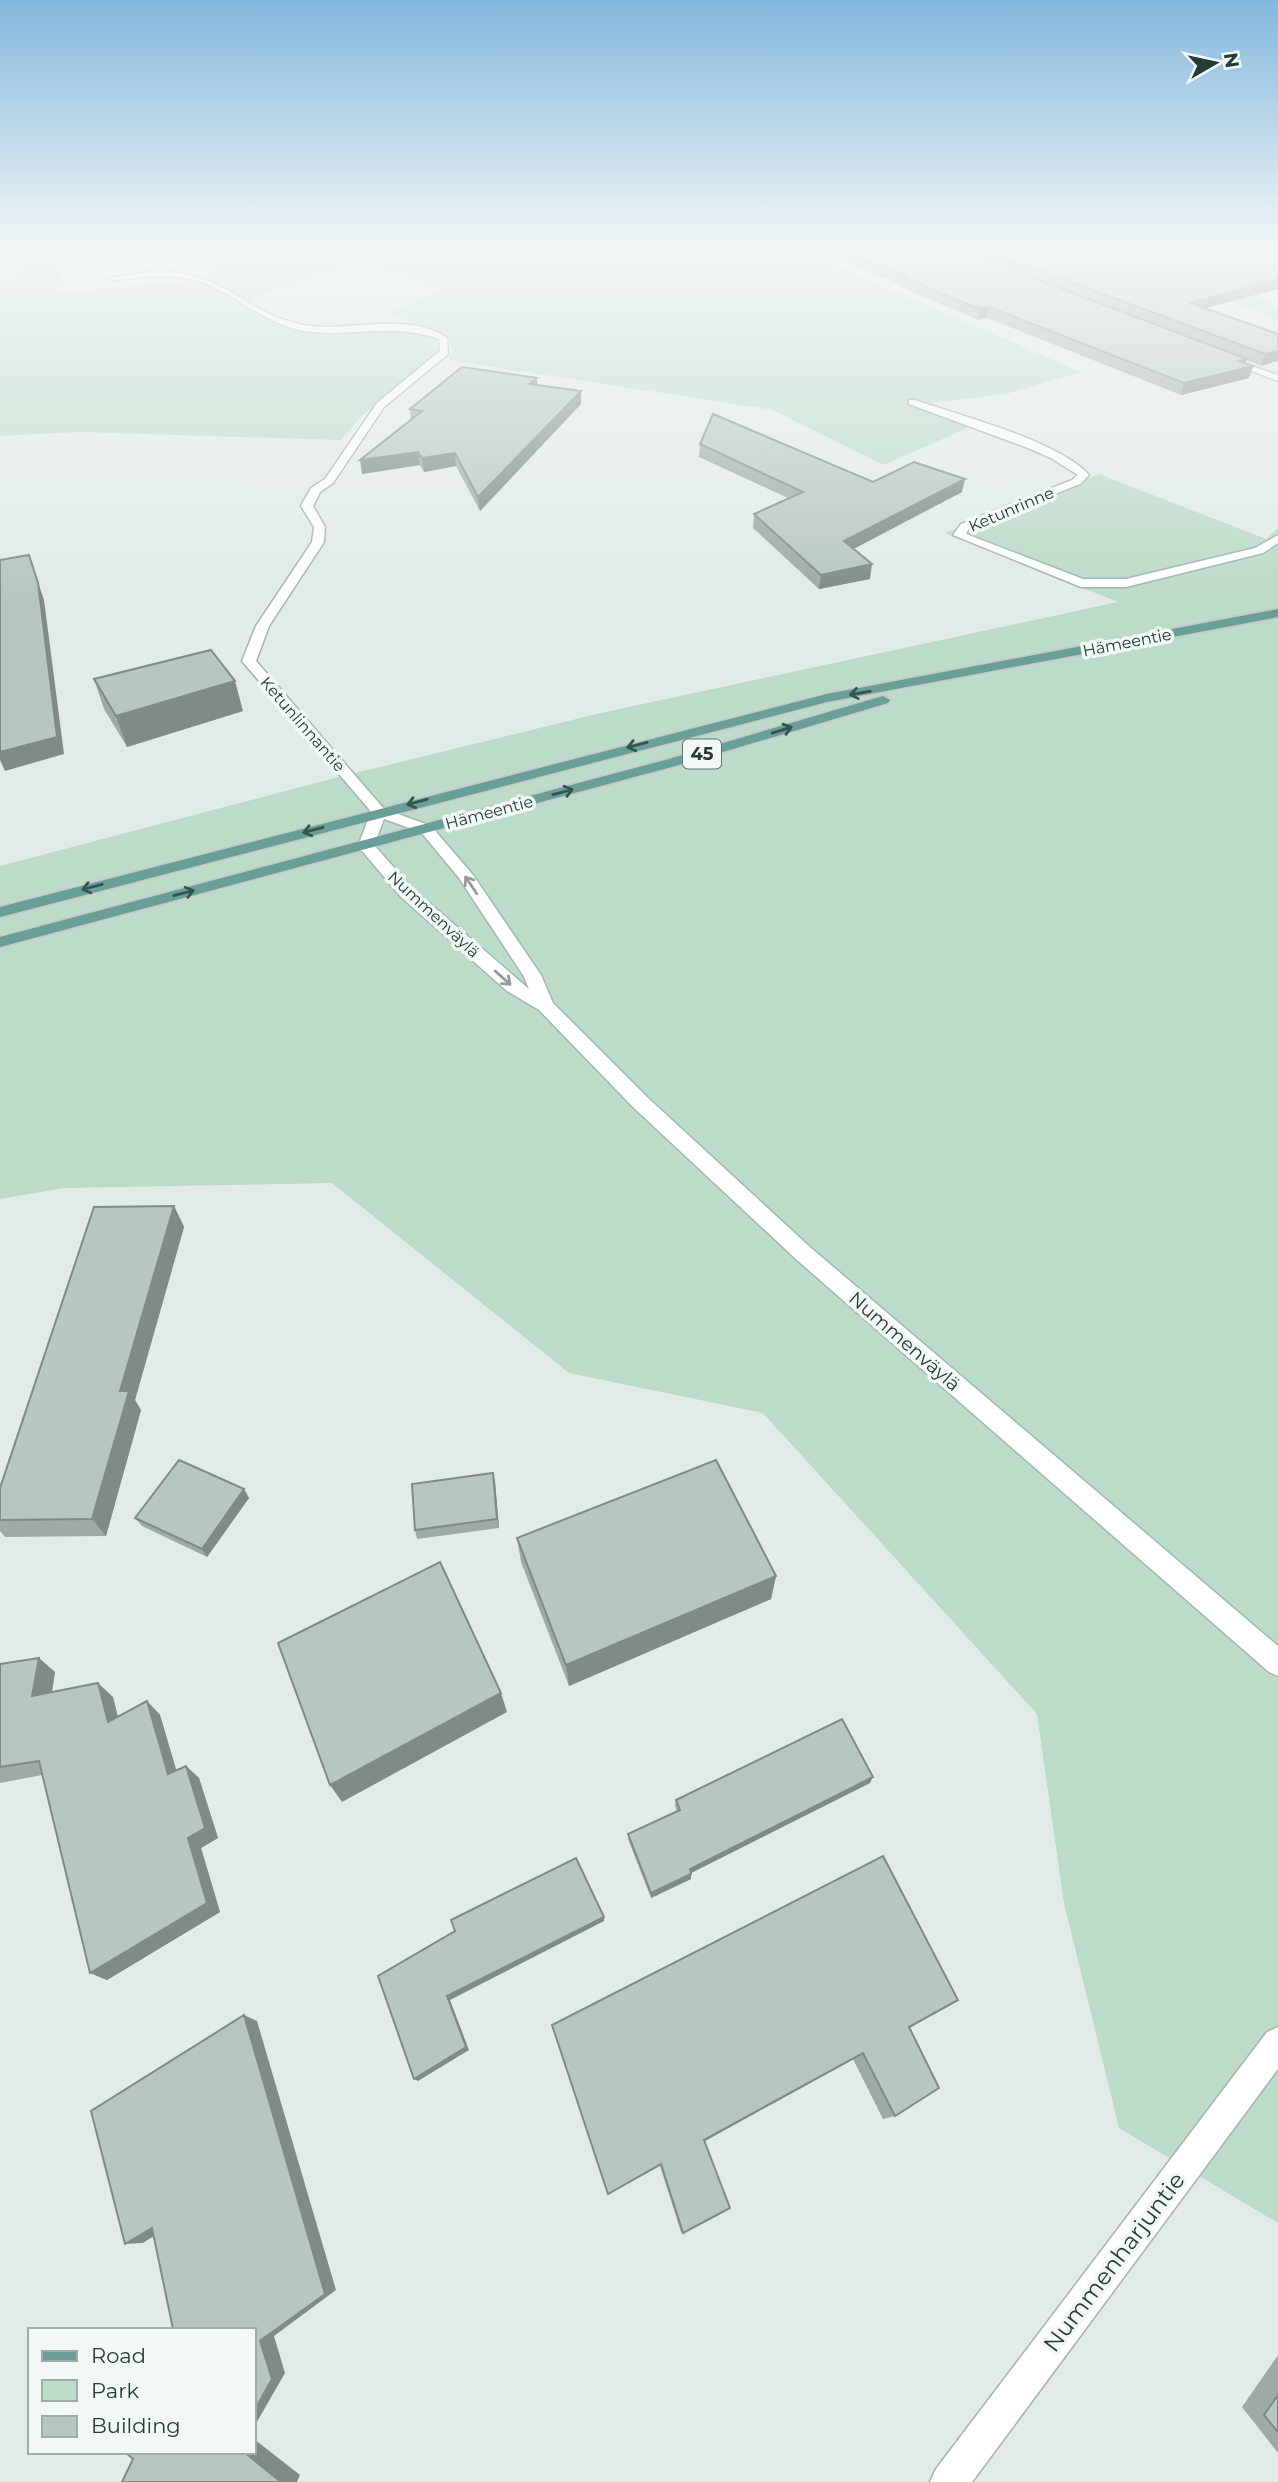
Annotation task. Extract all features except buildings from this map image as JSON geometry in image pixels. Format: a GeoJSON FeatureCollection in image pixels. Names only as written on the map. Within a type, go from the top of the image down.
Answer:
{"type":"FeatureCollection","features":[{"type":"Feature","properties":{"kind":"main road","name":"Hämeentie"},"geometry":{"type":"LineString","coordinates":[[0,912],[827,698],[975,673],[1278,613]]}},
{"type":"Feature","properties":{"kind":"main road","name":"Hämeentie"},"geometry":{"type":"LineString","coordinates":[[0,942],[674,762],[975,673]]}},
{"type":"Feature","properties":{"kind":"street","name":"Ketunlinnantie"},"geometry":{"type":"LineString","coordinates":[[379,812],[249,662],[251,647],[259,630],[318,545],[320,528],[307,506],[315,490],[329,481],[380,405],[430,364]]}},
{"type":"Feature","properties":{"kind":"street"},"geometry":{"type":"LineString","coordinates":[[1241,364],[1278,378]]}},
{"type":"Feature","properties":{"kind":"street","name":"Ketunrinne"},"geometry":{"type":"LineString","coordinates":[[912,402],[1056,456],[1079,468],[1084,475],[1076,482],[965,526],[959,535],[1081,583],[1126,583],[1259,551],[1278,538]]}},
{"type":"Feature","properties":{"kind":"street","name":"Nummenväylä"},"geometry":{"type":"LineString","coordinates":[[379,812],[426,829],[465,875],[532,975],[545,1006]]}},
{"type":"Feature","properties":{"kind":"street"},"geometry":{"type":"LineString","coordinates":[[366,846],[379,812]]}},
{"type":"Feature","properties":{"kind":"street","name":"Nummenväylä"},"geometry":{"type":"LineString","coordinates":[[366,846],[407,893],[513,987],[545,1006],[640,1101],[804,1254],[1278,1663]]}},
{"type":"Feature","properties":{"kind":"street","name":"Nummenharjuntie"},"geometry":{"type":"LineString","coordinates":[[949,2482],[1278,2043]]}},
{"type":"Feature","properties":{"kind":"green space"},"geometry":{"type":"Polygon","coordinates":[[[0,364],[424,364],[361,417],[341,440],[79,432],[0,436],[0,364]]]}},
{"type":"Feature","properties":{"kind":"green space"},"geometry":{"type":"Polygon","coordinates":[[[473,364],[1062,364],[1081,372],[1006,394],[931,403],[968,428],[883,465],[773,410],[473,364]]]}},
{"type":"Feature","properties":{"kind":"green space"},"geometry":{"type":"Polygon","coordinates":[[[1099,474],[1266,539],[1278,528],[1278,2223],[1119,2128],[1064,1903],[1037,1714],[763,1413],[569,1373],[332,1183],[64,1188],[0,1199],[0,866],[335,778],[601,713],[1118,602],[945,533],[1099,474]]]}}]}
